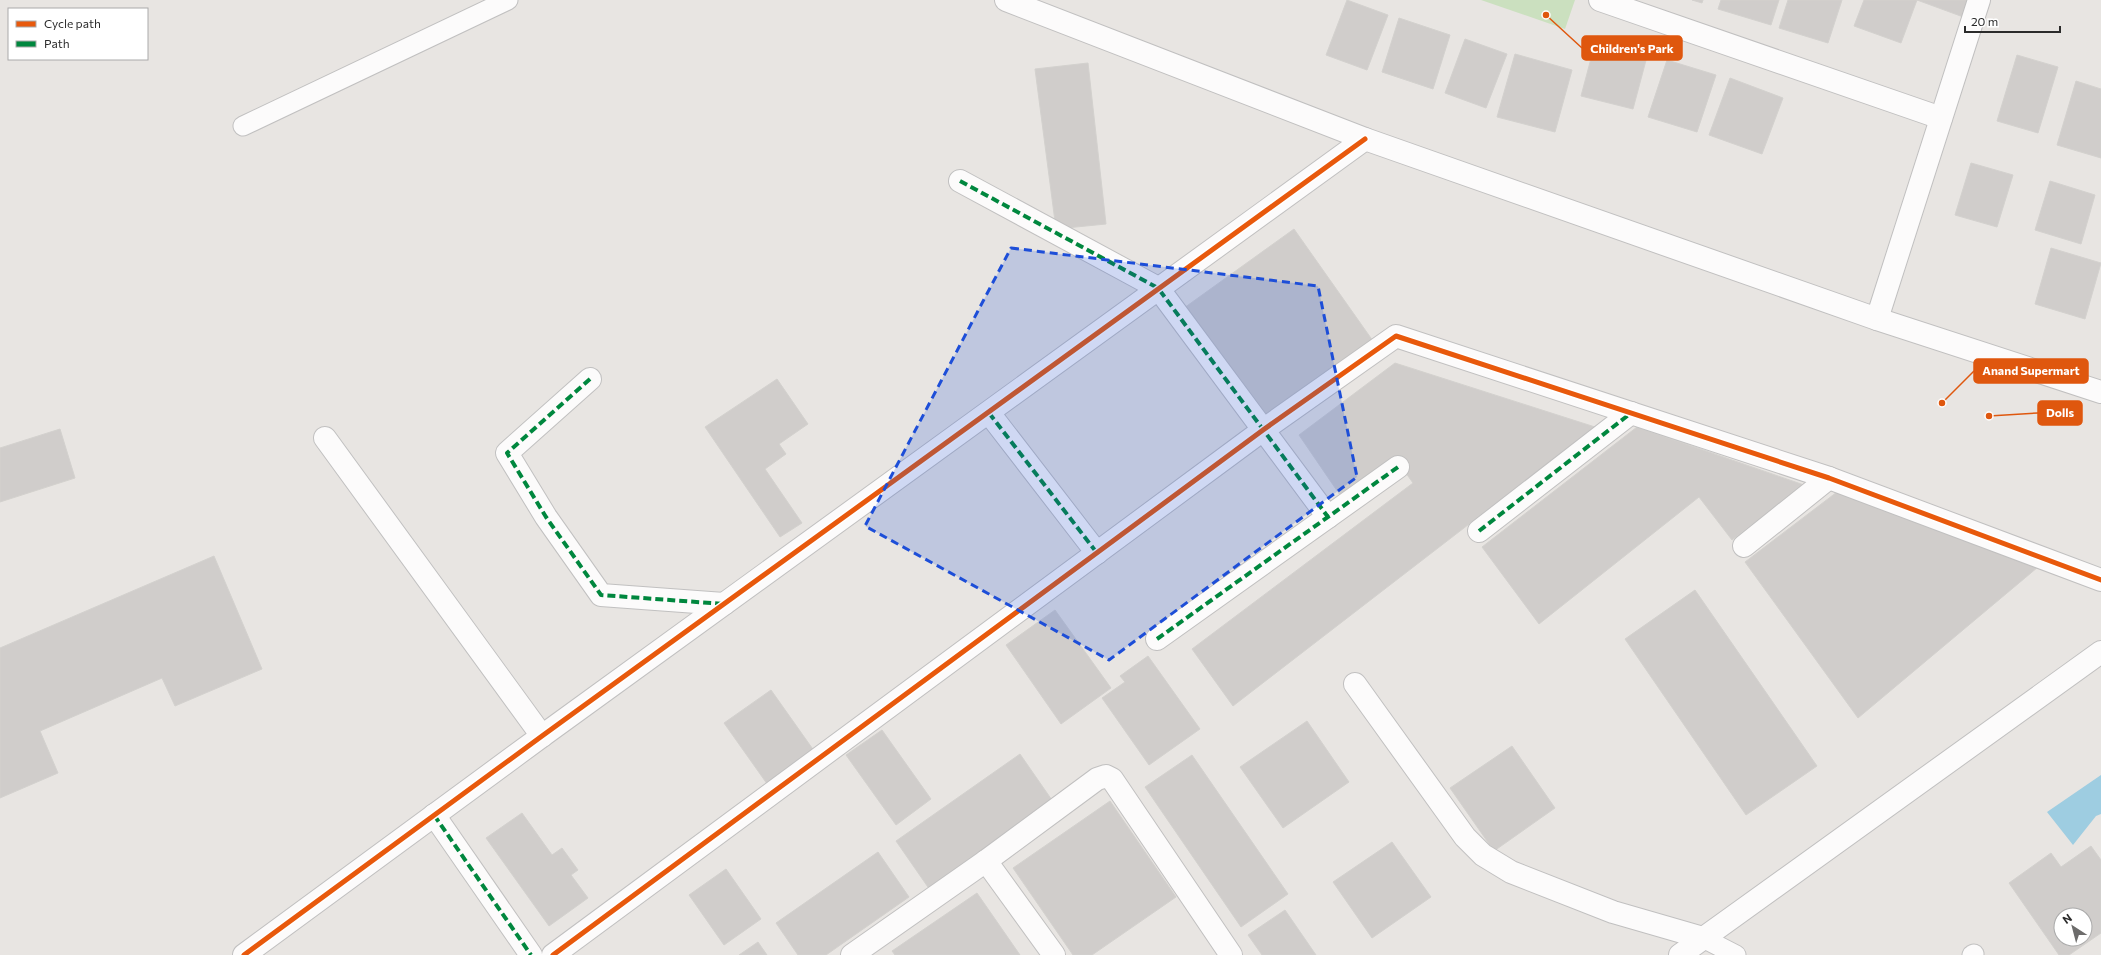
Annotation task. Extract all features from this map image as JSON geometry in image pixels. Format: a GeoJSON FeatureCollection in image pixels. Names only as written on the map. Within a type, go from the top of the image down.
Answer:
{"type":"FeatureCollection","features":[{"type":"Feature","properties":{"kind":"street"},"geometry":{"type":"LineString","coordinates":[[1006,0],[1365,139],[1877,319],[2101,392]]}},
{"type":"Feature","properties":{"kind":"street"},"geometry":{"type":"LineString","coordinates":[[1600,0],[1941,118]]}},
{"type":"Feature","properties":{"kind":"street"},"geometry":{"type":"LineString","coordinates":[[1877,319],[1979,0]]}},
{"type":"Feature","properties":{"kind":"street"},"geometry":{"type":"LineString","coordinates":[[244,955],[542,736],[1365,139]]}},
{"type":"Feature","properties":{"kind":"street"},"geometry":{"type":"LineString","coordinates":[[960,181],[1158,288],[1328,516]]}},
{"type":"Feature","properties":{"kind":"street"},"geometry":{"type":"LineString","coordinates":[[553,955],[1263,430],[1396,336],[1829,478],[2101,580]]}},
{"type":"Feature","properties":{"kind":"street"},"geometry":{"type":"LineString","coordinates":[[590,379],[507,453],[546,517],[601,595],[724,604]]}},
{"type":"Feature","properties":{"kind":"street"},"geometry":{"type":"LineString","coordinates":[[989,413],[1097,553]]}},
{"type":"Feature","properties":{"kind":"street"},"geometry":{"type":"LineString","coordinates":[[1479,531],[1631,413]]}},
{"type":"Feature","properties":{"kind":"street"},"geometry":{"type":"LineString","coordinates":[[325,438],[542,736]]}},
{"type":"Feature","properties":{"kind":"street"},"geometry":{"type":"LineString","coordinates":[[1157,639],[1398,467]]}},
{"type":"Feature","properties":{"kind":"street"},"geometry":{"type":"LineString","coordinates":[[1744,546],[1829,478]]}},
{"type":"Feature","properties":{"kind":"street"},"geometry":{"type":"LineString","coordinates":[[1680,955],[2101,652]]}},
{"type":"Feature","properties":{"kind":"street"},"geometry":{"type":"LineString","coordinates":[[1355,684],[1465,837],[1483,855],[1511,872],[1613,912],[1703,938]]}},
{"type":"Feature","properties":{"kind":"street"},"geometry":{"type":"LineString","coordinates":[[860,953],[1096,778],[1101,776],[1110,777],[1231,955]]}},
{"type":"Feature","properties":{"kind":"street"},"geometry":{"type":"LineString","coordinates":[[434,816],[531,955]]}},
{"type":"Feature","properties":{"kind":"street"},"geometry":{"type":"LineString","coordinates":[[986,861],[1054,955]]}},
{"type":"Feature","properties":{"kind":"lane"},"geometry":{"type":"LineString","coordinates":[[243,126],[508,0]]}},
{"type":"Feature","properties":{"kind":"lane"},"geometry":{"type":"LineString","coordinates":[[1703,938],[1736,955]]}},
{"type":"Feature","properties":{"kind":"highlighted area"},"geometry":{"type":"Polygon","coordinates":[[[1011,248],[1318,286],[1357,477],[1109,660],[865,526],[1011,248]]]}},
{"type":"Feature","properties":{"kind":"green space"},"geometry":{"type":"Polygon","coordinates":[[[1481,0],[1575,0],[1565,29],[1481,0]]]}},
{"type":"Feature","properties":{"kind":"water"},"geometry":{"type":"Polygon","coordinates":[[[2101,775],[2101,814],[2096,816],[2073,845],[2047,812],[2101,775]]]}},
{"type":"Feature","properties":{"kind":"building"},"geometry":{"type":"Polygon","coordinates":[[[1347,0],[1388,15],[1367,70],[1326,55],[1347,0]]]}},
{"type":"Feature","properties":{"kind":"building"},"geometry":{"type":"Polygon","coordinates":[[[1692,0],[1703,0],[1702,3],[1692,0]]]}},
{"type":"Feature","properties":{"kind":"building"},"geometry":{"type":"Polygon","coordinates":[[[1721,0],[1779,0],[1771,25],[1718,9],[1721,0]]]}},
{"type":"Feature","properties":{"kind":"building"},"geometry":{"type":"Polygon","coordinates":[[[1788,0],[1842,0],[1828,43],[1779,28],[1788,0]]]}},
{"type":"Feature","properties":{"kind":"building"},"geometry":{"type":"Polygon","coordinates":[[[1864,0],[1917,0],[1901,43],[1854,26],[1864,0]]]}},
{"type":"Feature","properties":{"kind":"building"},"geometry":{"type":"Polygon","coordinates":[[[1917,0],[1973,0],[1966,18],[1917,0]]]}},
{"type":"Feature","properties":{"kind":"building"},"geometry":{"type":"Polygon","coordinates":[[[1399,18],[1450,35],[1433,89],[1382,72],[1399,18]]]}},
{"type":"Feature","properties":{"kind":"building"},"geometry":{"type":"Polygon","coordinates":[[[1597,36],[1649,49],[1633,109],[1581,96],[1597,36]]]}},
{"type":"Feature","properties":{"kind":"building"},"geometry":{"type":"Polygon","coordinates":[[[1465,39],[1507,54],[1486,108],[1445,93],[1465,39]]]}},
{"type":"Feature","properties":{"kind":"building"},"geometry":{"type":"Polygon","coordinates":[[[1515,54],[1572,70],[1555,132],[1497,117],[1515,54]]]}},
{"type":"Feature","properties":{"kind":"building"},"geometry":{"type":"Polygon","coordinates":[[[2017,55],[2058,67],[2038,133],[1997,121],[2017,55]]]}},
{"type":"Feature","properties":{"kind":"building"},"geometry":{"type":"Polygon","coordinates":[[[1667,60],[1716,75],[1697,132],[1648,117],[1667,60]]]}},
{"type":"Feature","properties":{"kind":"building"},"geometry":{"type":"Polygon","coordinates":[[[1088,63],[1106,224],[1056,229],[1035,69],[1088,63]]]}},
{"type":"Feature","properties":{"kind":"building"},"geometry":{"type":"Polygon","coordinates":[[[1730,78],[1783,98],[1762,154],[1709,135],[1730,78]]]}},
{"type":"Feature","properties":{"kind":"building"},"geometry":{"type":"Polygon","coordinates":[[[2076,81],[2101,89],[2101,158],[2057,145],[2076,81]]]}},
{"type":"Feature","properties":{"kind":"building"},"geometry":{"type":"Polygon","coordinates":[[[1971,163],[2013,175],[1997,227],[1955,215],[1971,163]]]}},
{"type":"Feature","properties":{"kind":"building"},"geometry":{"type":"Polygon","coordinates":[[[2050,181],[2095,195],[2081,244],[2035,230],[2050,181]]]}},
{"type":"Feature","properties":{"kind":"building"},"geometry":{"type":"Polygon","coordinates":[[[1294,229],[1373,341],[1264,419],[1184,308],[1294,229]]]}},
{"type":"Feature","properties":{"kind":"building"},"geometry":{"type":"Polygon","coordinates":[[[2051,248],[2101,263],[2085,319],[2035,304],[2051,248]]]}},
{"type":"Feature","properties":{"kind":"building"},"geometry":{"type":"Polygon","coordinates":[[[1395,363],[1595,427],[1233,706],[1192,649],[1413,483],[1396,459],[1342,498],[1299,435],[1395,363]]]}},
{"type":"Feature","properties":{"kind":"building"},"geometry":{"type":"Polygon","coordinates":[[[777,379],[808,424],[779,444],[786,454],[765,469],[802,523],[780,537],[705,427],[777,379]]]}},
{"type":"Feature","properties":{"kind":"building"},"geometry":{"type":"Polygon","coordinates":[[[1637,427],[1804,485],[1732,540],[1699,497],[1539,624],[1482,547],[1637,427]]]}},
{"type":"Feature","properties":{"kind":"building"},"geometry":{"type":"Polygon","coordinates":[[[60,429],[75,478],[0,502],[0,448],[60,429]]]}},
{"type":"Feature","properties":{"kind":"building"},"geometry":{"type":"Polygon","coordinates":[[[1837,492],[2044,562],[1858,718],[1745,562],[1837,492]]]}},
{"type":"Feature","properties":{"kind":"building"},"geometry":{"type":"Polygon","coordinates":[[[214,556],[262,669],[175,706],[162,678],[40,731],[58,773],[0,798],[0,648],[214,556]]]}},
{"type":"Feature","properties":{"kind":"building"},"geometry":{"type":"Polygon","coordinates":[[[1695,590],[1817,766],[1746,815],[1625,639],[1695,590]]]}},
{"type":"Feature","properties":{"kind":"building"},"geometry":{"type":"Polygon","coordinates":[[[1055,610],[1111,688],[1061,724],[1006,645],[1055,610]]]}},
{"type":"Feature","properties":{"kind":"building"},"geometry":{"type":"Polygon","coordinates":[[[1148,656],[1200,729],[1149,765],[1102,698],[1125,682],[1120,676],[1148,656]]]}},
{"type":"Feature","properties":{"kind":"building"},"geometry":{"type":"Polygon","coordinates":[[[771,690],[817,755],[770,788],[724,723],[771,690]]]}},
{"type":"Feature","properties":{"kind":"building"},"geometry":{"type":"Polygon","coordinates":[[[1307,721],[1349,782],[1283,828],[1240,767],[1307,721]]]}},
{"type":"Feature","properties":{"kind":"building"},"geometry":{"type":"Polygon","coordinates":[[[882,730],[931,799],[896,825],[846,755],[882,730]]]}},
{"type":"Feature","properties":{"kind":"building"},"geometry":{"type":"Polygon","coordinates":[[[1512,746],[1555,808],[1494,851],[1450,788],[1512,746]]]}},
{"type":"Feature","properties":{"kind":"building"},"geometry":{"type":"Polygon","coordinates":[[[1020,754],[1054,803],[930,890],[896,841],[1020,754]]]}},
{"type":"Feature","properties":{"kind":"building"},"geometry":{"type":"Polygon","coordinates":[[[1192,755],[1288,894],[1241,927],[1145,787],[1192,755]]]}},
{"type":"Feature","properties":{"kind":"building"},"geometry":{"type":"Polygon","coordinates":[[[1110,801],[1176,897],[1092,955],[1073,955],[1013,868],[1110,801]]]}},
{"type":"Feature","properties":{"kind":"building"},"geometry":{"type":"Polygon","coordinates":[[[522,813],[552,855],[562,848],[578,870],[571,875],[588,898],[549,926],[486,838],[522,813]]]}},
{"type":"Feature","properties":{"kind":"building"},"geometry":{"type":"Polygon","coordinates":[[[1392,842],[1431,897],[1372,938],[1333,882],[1392,842]]]}},
{"type":"Feature","properties":{"kind":"building"},"geometry":{"type":"Polygon","coordinates":[[[2091,846],[2101,860],[2101,933],[2093,938],[2093,907],[2053,907],[2053,946],[2009,883],[2051,853],[2061,867],[2091,846]]]}},
{"type":"Feature","properties":{"kind":"building"},"geometry":{"type":"Polygon","coordinates":[[[878,852],[909,897],[826,955],[798,955],[776,923],[878,852]]]}},
{"type":"Feature","properties":{"kind":"building"},"geometry":{"type":"Polygon","coordinates":[[[726,869],[761,919],[724,945],[689,895],[726,869]]]}},
{"type":"Feature","properties":{"kind":"building"},"geometry":{"type":"Polygon","coordinates":[[[977,893],[1020,955],[895,955],[892,951],[977,893]]]}},
{"type":"Feature","properties":{"kind":"building"},"geometry":{"type":"Polygon","coordinates":[[[1285,910],[1316,955],[1262,955],[1248,935],[1285,910]]]}},
{"type":"Feature","properties":{"kind":"building"},"geometry":{"type":"Polygon","coordinates":[[[758,942],[767,955],[739,955],[758,942]]]}},
{"type":"Feature","properties":{"kind":"building"},"geometry":{"type":"Polygon","coordinates":[[[2053,947],[2081,947],[2069,955],[2059,955],[2053,947]]]}},
{"type":"Feature","properties":{"kind":"marked path"},"geometry":{"type":"LineString","coordinates":[[960,181],[1158,288],[1328,517]]}},
{"type":"Feature","properties":{"kind":"marked path"},"geometry":{"type":"LineString","coordinates":[[590,379],[507,453],[546,517],[601,595],[724,604]]}},
{"type":"Feature","properties":{"kind":"marked path"},"geometry":{"type":"LineString","coordinates":[[989,413],[1097,553]]}},
{"type":"Feature","properties":{"kind":"marked path"},"geometry":{"type":"LineString","coordinates":[[1479,531],[1631,413]]}},
{"type":"Feature","properties":{"kind":"marked path"},"geometry":{"type":"LineString","coordinates":[[1157,639],[1398,467]]}},
{"type":"Feature","properties":{"kind":"marked path"},"geometry":{"type":"LineString","coordinates":[[434,815],[531,955]]}},
{"type":"Feature","properties":{"kind":"cycle path"},"geometry":{"type":"LineString","coordinates":[[244,955],[542,736],[1365,139]]}},
{"type":"Feature","properties":{"kind":"cycle path"},"geometry":{"type":"LineString","coordinates":[[553,955],[1263,430],[1396,336],[1829,478],[2101,580]]}},
{"type":"Feature","properties":{"kind":"place","name":"Children's Park"},"geometry":{"type":"Point","coordinates":[1546,15]}},
{"type":"Feature","properties":{"kind":"place","name":"Anand Supermart"},"geometry":{"type":"Point","coordinates":[1942,403]}},
{"type":"Feature","properties":{"kind":"place","name":"Dolls"},"geometry":{"type":"Point","coordinates":[1989,416]}}]}
